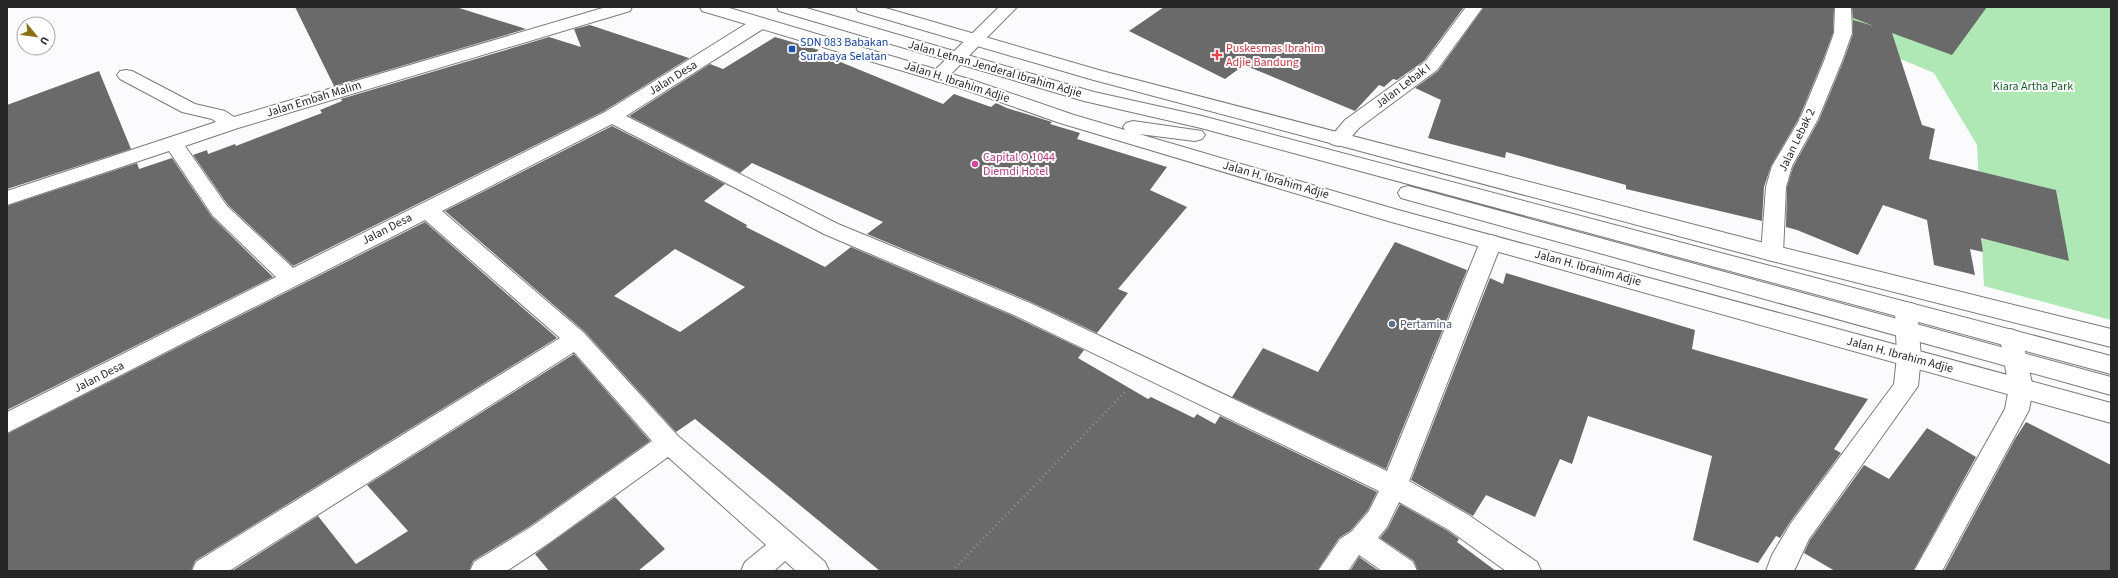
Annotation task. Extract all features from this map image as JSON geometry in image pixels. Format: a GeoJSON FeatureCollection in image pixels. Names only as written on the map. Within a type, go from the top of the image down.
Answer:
{"type":"FeatureCollection","features":[{"type":"Feature","properties":{"kind":"street","name":"Jalan Embah Malim"},"geometry":{"type":"LineString","coordinates":[[7,198],[231,124],[624,7]]}},
{"type":"Feature","properties":{"kind":"street","name":"Jalan H. Ibrahim Adjie"},"geometry":{"type":"LineString","coordinates":[[708,7],[939,76],[1066,119],[1388,213],[2111,413]]}},
{"type":"Feature","properties":{"kind":"street"},"geometry":{"type":"LineString","coordinates":[[778,7],[848,48]]}},
{"type":"Feature","properties":{"kind":"street","name":"Jalan Letnan Jenderal Ibrahim Adjie"},"geometry":{"type":"LineString","coordinates":[[785,7],[1091,97]]}},
{"type":"Feature","properties":{"kind":"street"},"geometry":{"type":"LineString","coordinates":[[814,7],[890,14]]}},
{"type":"Feature","properties":{"kind":"street","name":"Jalan H. Ibrahim Adjie"},"geometry":{"type":"LineString","coordinates":[[864,7],[1096,76],[1772,253],[2111,338]]}},
{"type":"Feature","properties":{"kind":"street"},"geometry":{"type":"LineString","coordinates":[[939,76],[1009,7]]}},
{"type":"Feature","properties":{"kind":"street","name":"Jalan Lebak I"},"geometry":{"type":"LineString","coordinates":[[1338,140],[1352,124],[1431,66],[1475,7]]}},
{"type":"Feature","properties":{"kind":"street","name":"Jalan Lebak 2"},"geometry":{"type":"LineString","coordinates":[[1772,253],[1776,187],[1782,166],[1809,119],[1833,61],[1843,33],[1843,7]]}},
{"type":"Feature","properties":{"kind":"street","name":"Jalan Desa"},"geometry":{"type":"LineString","coordinates":[[7,423],[426,209],[612,116],[760,23]]}},
{"type":"Feature","properties":{"kind":"street"},"geometry":{"type":"LineString","coordinates":[[126,75],[189,108],[218,115],[231,124]]}},
{"type":"Feature","properties":{"kind":"street","name":"Jalan H. Ibrahim Adjie"},"geometry":{"type":"LineString","coordinates":[[1096,76],[1198,128]]}},
{"type":"Feature","properties":{"kind":"street","name":"Jalan H. Ibrahim Adjie"},"geometry":{"type":"LineString","coordinates":[[1091,97],[1198,128],[1906,320],[2015,361],[2111,386]]}},
{"type":"Feature","properties":{"kind":"street"},"geometry":{"type":"LineString","coordinates":[[612,116],[831,229],[1022,309],[1149,368],[1394,486],[1458,522],[1527,571]]}},
{"type":"Feature","properties":{"kind":"street","name":"Jalan H. Ibrahim Adjie"},"geometry":{"type":"LineString","coordinates":[[1066,119],[1198,128]]}},
{"type":"Feature","properties":{"kind":"street"},"geometry":{"type":"LineString","coordinates":[[173,143],[220,211],[291,279]]}},
{"type":"Feature","properties":{"kind":"street"},"geometry":{"type":"LineString","coordinates":[[426,209],[576,339],[669,443],[815,571]]}},
{"type":"Feature","properties":{"kind":"street"},"geometry":{"type":"LineString","coordinates":[[1332,571],[1349,546],[1360,540],[1378,519],[1394,486],[1491,242]]}},
{"type":"Feature","properties":{"kind":"street"},"geometry":{"type":"LineString","coordinates":[[1780,571],[1782,564],[1800,531],[1906,386],[1909,357],[1906,320]]}},
{"type":"Feature","properties":{"kind":"street","name":"Jalan H. Ibrahim Adjie"},"geometry":{"type":"LineString","coordinates":[[1906,320],[2011,338],[2111,365]]}},
{"type":"Feature","properties":{"kind":"street"},"geometry":{"type":"LineString","coordinates":[[1928,571],[2017,410],[2020,388],[2011,338]]}},
{"type":"Feature","properties":{"kind":"street"},"geometry":{"type":"LineString","coordinates":[[206,571],[576,339]]}},
{"type":"Feature","properties":{"kind":"street"},"geometry":{"type":"LineString","coordinates":[[484,571],[540,535],[669,443]]}},
{"type":"Feature","properties":{"kind":"street"},"geometry":{"type":"LineString","coordinates":[[1360,540],[1403,571]]}},
{"type":"Feature","properties":{"kind":"street"},"geometry":{"type":"LineString","coordinates":[[756,571],[785,545]]}},
{"type":"Feature","properties":{"kind":"path"},"geometry":{"type":"LineString","coordinates":[[952,571],[1149,368]]}},
{"type":"Feature","properties":{"kind":"green space","name":"Kiara Artha Park"},"geometry":{"type":"Polygon","coordinates":[[[1847,7],[2111,7],[2111,320],[1984,286],[1977,145],[1934,73],[1843,35],[1847,7]]]}},
{"type":"Feature","properties":{"kind":"building"},"geometry":{"type":"Polygon","coordinates":[[[295,7],[456,7],[526,29],[334,86],[295,7]]]}},
{"type":"Feature","properties":{"kind":"building"},"geometry":{"type":"Polygon","coordinates":[[[1164,7],[1464,7],[1424,61],[1397,80],[1393,79],[1384,87],[1379,85],[1355,111],[1244,65],[1225,79],[1129,31],[1164,7]]]}},
{"type":"Feature","properties":{"kind":"building"},"geometry":{"type":"Polygon","coordinates":[[[1484,7],[1834,7],[1833,33],[1823,60],[1799,118],[1771,166],[1764,187],[1762,221],[1626,189],[1626,185],[1506,152],[1505,158],[1428,138],[1441,100],[1415,88],[1438,71],[1484,7]]]}},
{"type":"Feature","properties":{"kind":"building"},"geometry":{"type":"Polygon","coordinates":[[[1852,7],[1987,7],[1952,55],[1892,33],[1922,125],[1935,129],[1929,159],[2056,190],[2069,261],[1981,238],[1983,252],[1970,249],[1975,275],[1934,265],[1927,220],[1883,205],[1858,255],[1786,227],[1787,187],[1793,167],[1819,120],[1843,62],[1853,34],[1853,20],[1874,26],[1853,18],[1852,7]]]}},
{"type":"Feature","properties":{"kind":"building"},"geometry":{"type":"Polygon","coordinates":[[[590,25],[689,58],[604,111],[293,266],[228,205],[193,155],[207,150],[208,154],[235,144],[236,146],[322,113],[320,110],[342,101],[341,99],[549,37],[581,47],[574,29],[590,25]]]}},
{"type":"Feature","properties":{"kind":"building"},"geometry":{"type":"Polygon","coordinates":[[[775,37],[819,50],[816,52],[943,104],[954,94],[991,107],[996,103],[1007,108],[1052,122],[1050,124],[1080,133],[1077,139],[1167,167],[1150,190],[1187,207],[1118,289],[1128,293],[1097,333],[1031,302],[867,234],[883,222],[752,163],[740,173],[629,116],[710,64],[723,69],[775,37]]]}},
{"type":"Feature","properties":{"kind":"building"},"geometry":{"type":"Polygon","coordinates":[[[99,71],[131,149],[7,189],[7,105],[99,71]]]}},
{"type":"Feature","properties":{"kind":"building"},"geometry":{"type":"Polygon","coordinates":[[[612,126],[725,184],[704,201],[747,225],[746,227],[825,267],[851,247],[1013,316],[1084,350],[1078,358],[1148,399],[1151,397],[1194,418],[1197,414],[1215,424],[1220,416],[1377,492],[1368,510],[1350,531],[1339,538],[1317,571],[880,571],[695,419],[676,432],[585,332],[445,211],[612,126]],[[675,249],[614,296],[680,332],[745,287],[675,249]]]}},
{"type":"Feature","properties":{"kind":"building"},"geometry":{"type":"Polygon","coordinates":[[[172,158],[212,217],[273,277],[7,410],[7,206],[137,163],[139,169],[172,158]]]}},
{"type":"Feature","properties":{"kind":"building"},"geometry":{"type":"Polygon","coordinates":[[[425,222],[557,338],[195,561],[191,571],[7,571],[7,434],[425,222]]]}},
{"type":"Feature","properties":{"kind":"building"},"geometry":{"type":"Polygon","coordinates":[[[1395,242],[1467,270],[1386,469],[1232,397],[1263,348],[1318,372],[1395,242]]]}},
{"type":"Feature","properties":{"kind":"building"},"geometry":{"type":"Polygon","coordinates":[[[1506,273],[1695,330],[1692,349],[1868,399],[1834,449],[1841,453],[1790,522],[1780,538],[1776,536],[1758,563],[1693,540],[1712,456],[1588,416],[1572,464],[1560,459],[1535,517],[1486,495],[1473,516],[1411,480],[1490,278],[1503,284],[1506,273]]]}},
{"type":"Feature","properties":{"kind":"building"},"geometry":{"type":"Polygon","coordinates":[[[574,354],[650,441],[530,526],[473,561],[469,571],[232,571],[318,516],[356,564],[408,531],[367,485],[574,354]]]}},
{"type":"Feature","properties":{"kind":"building"},"geometry":{"type":"Polygon","coordinates":[[[2026,422],[2111,465],[2111,571],[1944,571],[2015,439],[2026,422]]]}},
{"type":"Feature","properties":{"kind":"building"},"geometry":{"type":"Polygon","coordinates":[[[1927,428],[1976,457],[1913,571],[1835,571],[1804,553],[1810,540],[1864,465],[1889,479],[1927,428]]]}},
{"type":"Feature","properties":{"kind":"building"},"geometry":{"type":"Polygon","coordinates":[[[615,497],[665,549],[638,571],[549,571],[535,554],[615,497]]]}},
{"type":"Feature","properties":{"kind":"building"},"geometry":{"type":"Polygon","coordinates":[[[1400,504],[1448,531],[1459,539],[1457,542],[1496,571],[1418,571],[1414,561],[1380,538],[1388,528],[1400,504]]]}},
{"type":"Feature","properties":{"kind":"building"},"geometry":{"type":"Polygon","coordinates":[[[1359,557],[1379,571],[1350,571],[1359,557]]]}},
{"type":"Feature","properties":{"kind":"place","name":"SDN 083 Babakan Surabaya Selatan"},"geometry":{"type":"Point","coordinates":[792,49]}},
{"type":"Feature","properties":{"kind":"place","name":"Puskesmas Ibrahim Adjie Bandung"},"geometry":{"type":"Point","coordinates":[1217,55]}},
{"type":"Feature","properties":{"kind":"place","name":"Capital O 1044 Diemdi Hotel"},"geometry":{"type":"Point","coordinates":[975,164]}},
{"type":"Feature","properties":{"kind":"place","name":"Pertamina"},"geometry":{"type":"Point","coordinates":[1392,324]}}]}
